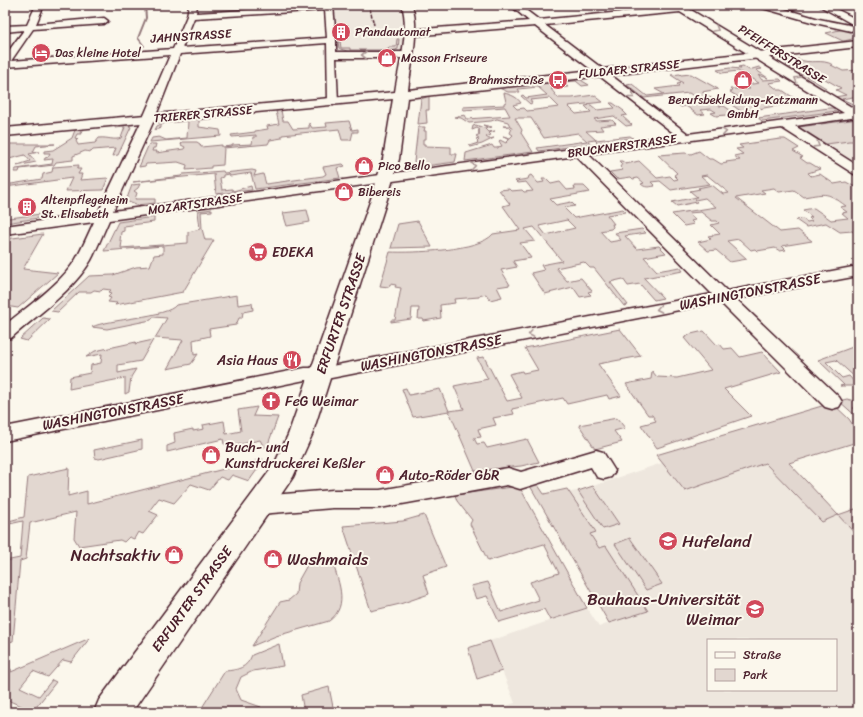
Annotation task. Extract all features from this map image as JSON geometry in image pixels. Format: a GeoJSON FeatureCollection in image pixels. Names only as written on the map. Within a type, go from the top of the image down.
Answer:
{"type":"FeatureCollection","features":[{"type":"Feature","properties":{"kind":"street"},"geometry":{"type":"LineString","coordinates":[[5,63],[30,27],[40,5]]}},
{"type":"Feature","properties":{"kind":"street"},"geometry":{"type":"LineString","coordinates":[[5,334],[75,271],[83,260],[149,118],[191,16],[193,5]]}},
{"type":"Feature","properties":{"kind":"street","name":"ERFURTER STRASSE"},"geometry":{"type":"LineString","coordinates":[[111,712],[260,505],[287,463],[300,435],[386,178],[391,159],[410,33],[410,15],[407,5]]}},
{"type":"Feature","properties":{"kind":"street"},"geometry":{"type":"LineString","coordinates":[[514,5],[685,137]]}},
{"type":"Feature","properties":{"kind":"street"},"geometry":{"type":"LineString","coordinates":[[762,5],[818,21],[855,26]]}},
{"type":"Feature","properties":{"kind":"street"},"geometry":{"type":"LineString","coordinates":[[822,5],[855,26]]}},
{"type":"Feature","properties":{"kind":"street"},"geometry":{"type":"LineString","coordinates":[[191,16],[329,6],[332,40],[331,55],[333,102]]}},
{"type":"Feature","properties":{"kind":"street"},"geometry":{"type":"LineString","coordinates":[[410,33],[454,31],[537,23],[679,7]]}},
{"type":"Feature","properties":{"kind":"street","name":"PFEIFFERSTRASSE"},"geometry":{"type":"LineString","coordinates":[[679,7],[856,114]]}},
{"type":"Feature","properties":{"kind":"street"},"geometry":{"type":"LineString","coordinates":[[5,29],[104,22]]}},
{"type":"Feature","properties":{"kind":"street","name":"JAHNSTRASSE"},"geometry":{"type":"LineString","coordinates":[[5,63],[332,40]]}},
{"type":"Feature","properties":{"kind":"street","name":"FULDAER STRASSE"},"geometry":{"type":"LineString","coordinates":[[400,95],[856,43]]}},
{"type":"Feature","properties":{"kind":"street"},"geometry":{"type":"LineString","coordinates":[[331,55],[407,55]]}},
{"type":"Feature","properties":{"kind":"street","name":"TRIERER STRASSE"},"geometry":{"type":"LineString","coordinates":[[5,132],[400,95]]}},
{"type":"Feature","properties":{"kind":"street","name":"BRUCKNERSTRASSE"},"geometry":{"type":"LineString","coordinates":[[386,178],[856,114]]}},
{"type":"Feature","properties":{"kind":"street"},"geometry":{"type":"LineString","coordinates":[[784,124],[858,171]]}},
{"type":"Feature","properties":{"kind":"street"},"geometry":{"type":"LineString","coordinates":[[579,152],[724,297],[832,402]]}},
{"type":"Feature","properties":{"kind":"street","name":"MOZARTSTRASSE"},"geometry":{"type":"LineString","coordinates":[[5,230],[386,178]]}},
{"type":"Feature","properties":{"kind":"street","name":"WASHINGTONSTRASSE"},"geometry":{"type":"LineString","coordinates":[[5,434],[305,374],[321,374],[858,271]]}},
{"type":"Feature","properties":{"kind":"street"},"geometry":{"type":"LineString","coordinates":[[260,505],[332,498],[380,499],[508,476],[520,481],[596,458],[604,471]]}},
{"type":"Feature","properties":{"kind":"shaded area"},"geometry":{"type":"Polygon","coordinates":[[[332,5],[399,5],[404,25],[401,52],[340,52],[333,50],[332,5]]]}},
{"type":"Feature","properties":{"kind":"shaded area"},"geometry":{"type":"Polygon","coordinates":[[[858,119],[858,164],[799,127],[858,119]]]}},
{"type":"Feature","properties":{"kind":"shaded area"},"geometry":{"type":"Polygon","coordinates":[[[759,431],[838,515],[858,508],[858,712],[487,712],[515,703],[490,641],[587,608],[599,627],[609,623],[538,499],[581,490],[662,463],[656,455],[759,431]]]}},
{"type":"Feature","properties":{"kind":"green space"},"geometry":{"type":"Polygon","coordinates":[[[844,29],[858,32],[852,39],[843,41],[826,33],[844,29]]]}},
{"type":"Feature","properties":{"kind":"green space"},"geometry":{"type":"Polygon","coordinates":[[[397,39],[399,39],[398,49],[386,52],[359,52],[343,50],[339,48],[338,42],[340,41],[341,48],[350,48],[350,50],[388,50],[389,47],[396,47],[397,39]]]}},
{"type":"Feature","properties":{"kind":"green space"},"geometry":{"type":"Polygon","coordinates":[[[798,59],[802,61],[829,63],[843,71],[858,70],[858,96],[842,99],[858,105],[858,108],[853,109],[835,97],[846,95],[836,90],[841,88],[818,75],[806,76],[826,88],[822,89],[797,74],[813,73],[809,70],[812,69],[799,65],[786,65],[796,70],[792,71],[776,61],[798,59]]]}},
{"type":"Feature","properties":{"kind":"green space"},"geometry":{"type":"Polygon","coordinates":[[[743,66],[749,70],[759,67],[762,69],[756,70],[768,78],[758,75],[762,80],[780,79],[782,81],[769,83],[778,90],[782,90],[797,100],[807,103],[775,106],[742,112],[732,105],[748,103],[730,92],[732,91],[730,89],[750,89],[748,87],[740,86],[759,83],[738,71],[722,73],[717,70],[730,68],[741,69],[738,67],[743,66]]]}},
{"type":"Feature","properties":{"kind":"green space"},"geometry":{"type":"Polygon","coordinates":[[[691,74],[718,89],[702,92],[722,105],[718,105],[719,106],[724,106],[736,114],[716,116],[711,113],[716,112],[711,109],[700,110],[705,114],[698,115],[686,106],[681,107],[678,105],[696,102],[693,100],[698,99],[689,93],[644,98],[627,85],[632,84],[647,96],[664,94],[655,89],[679,86],[677,84],[683,83],[671,75],[691,74]]]}},
{"type":"Feature","properties":{"kind":"green space"},"geometry":{"type":"Polygon","coordinates":[[[579,79],[589,85],[582,86],[576,81],[563,82],[568,87],[551,89],[558,98],[594,95],[603,102],[568,106],[576,114],[591,112],[585,106],[591,105],[597,110],[615,108],[610,103],[613,103],[624,111],[627,115],[622,116],[632,125],[626,126],[614,116],[594,119],[597,121],[612,120],[616,124],[600,126],[603,130],[586,131],[596,140],[630,136],[633,138],[598,143],[595,140],[588,141],[590,144],[539,151],[537,148],[587,141],[578,133],[544,138],[531,118],[515,118],[522,130],[521,133],[533,152],[465,161],[466,153],[492,145],[494,148],[498,148],[502,146],[499,141],[500,140],[506,143],[510,139],[503,136],[510,138],[513,135],[510,133],[512,128],[503,126],[510,126],[508,122],[497,119],[469,123],[461,118],[454,117],[465,115],[467,119],[510,116],[505,107],[463,110],[463,107],[504,105],[506,102],[504,93],[514,96],[521,103],[513,105],[517,109],[524,108],[527,111],[559,107],[550,98],[530,100],[532,103],[530,104],[521,96],[523,95],[526,98],[547,95],[538,87],[518,89],[520,92],[508,92],[499,88],[579,79]]]}},
{"type":"Feature","properties":{"kind":"green space"},"geometry":{"type":"Polygon","coordinates":[[[429,96],[429,110],[426,110],[427,123],[418,124],[421,99],[429,96]]]}},
{"type":"Feature","properties":{"kind":"green space"},"geometry":{"type":"Polygon","coordinates":[[[833,108],[837,111],[762,121],[758,118],[833,108]]]}},
{"type":"Feature","properties":{"kind":"green space"},"geometry":{"type":"Polygon","coordinates":[[[281,110],[283,121],[288,121],[293,129],[309,128],[309,123],[312,128],[327,127],[326,123],[349,121],[352,130],[358,129],[358,132],[353,132],[351,140],[342,140],[339,129],[282,135],[282,138],[270,140],[268,144],[224,148],[223,165],[211,166],[211,168],[186,170],[187,165],[178,162],[146,164],[145,166],[139,167],[149,144],[156,144],[152,151],[157,151],[156,153],[184,149],[185,147],[181,145],[182,142],[197,142],[201,147],[222,145],[222,147],[252,144],[253,137],[256,137],[256,135],[232,137],[231,135],[255,132],[268,129],[267,126],[279,124],[276,111],[281,110]]]}},
{"type":"Feature","properties":{"kind":"green space"},"geometry":{"type":"Polygon","coordinates":[[[219,116],[219,118],[199,120],[199,127],[220,130],[221,136],[150,142],[152,138],[159,137],[166,140],[187,138],[188,121],[165,123],[161,125],[161,128],[155,130],[157,126],[167,121],[219,116]]]}},
{"type":"Feature","properties":{"kind":"green space"},"geometry":{"type":"Polygon","coordinates":[[[858,119],[858,141],[826,144],[799,127],[858,119]]]}},
{"type":"Feature","properties":{"kind":"green space"},"geometry":{"type":"Polygon","coordinates":[[[127,125],[131,127],[118,155],[113,156],[116,148],[93,150],[91,152],[85,151],[73,156],[73,160],[56,162],[54,165],[20,169],[19,172],[14,172],[16,169],[52,164],[53,159],[44,160],[50,153],[44,153],[44,151],[53,150],[72,138],[75,130],[82,129],[83,131],[80,132],[81,134],[77,134],[75,138],[78,139],[76,141],[78,145],[95,143],[99,138],[121,138],[125,127],[115,128],[115,126],[127,125]]]}},
{"type":"Feature","properties":{"kind":"green space"},"geometry":{"type":"Polygon","coordinates":[[[476,125],[484,128],[487,127],[483,125],[492,127],[485,129],[488,132],[495,131],[489,133],[491,135],[486,137],[489,139],[494,138],[482,144],[471,147],[469,146],[478,143],[477,142],[479,140],[476,139],[479,138],[476,136],[480,134],[478,131],[480,130],[477,128],[472,130],[473,126],[476,125]]]}},
{"type":"Feature","properties":{"kind":"green space"},"geometry":{"type":"Polygon","coordinates":[[[418,127],[425,127],[424,131],[426,131],[426,139],[423,139],[423,144],[425,144],[425,146],[451,147],[451,154],[457,154],[455,162],[425,166],[414,162],[418,127]]]}},
{"type":"Feature","properties":{"kind":"green space"},"geometry":{"type":"Polygon","coordinates":[[[785,139],[799,148],[793,151],[803,157],[800,158],[807,163],[810,163],[820,169],[808,173],[811,176],[820,174],[834,184],[846,182],[857,188],[858,235],[852,231],[840,232],[826,223],[806,227],[796,220],[803,219],[807,222],[812,221],[809,218],[812,217],[803,210],[814,208],[831,220],[848,218],[842,213],[847,212],[840,207],[846,206],[835,198],[822,194],[804,197],[794,190],[779,192],[774,188],[761,190],[765,193],[736,198],[780,232],[798,230],[812,241],[782,246],[786,250],[780,251],[775,248],[757,251],[755,249],[751,250],[739,239],[727,241],[747,259],[730,262],[716,250],[708,251],[698,242],[711,239],[708,236],[720,234],[711,225],[719,223],[717,221],[712,221],[701,212],[689,213],[695,220],[691,221],[694,224],[684,226],[672,214],[716,207],[705,198],[695,200],[697,202],[677,206],[672,202],[697,197],[690,191],[700,189],[698,188],[712,185],[723,194],[729,193],[707,175],[701,176],[710,184],[671,190],[660,181],[651,182],[655,186],[646,187],[641,184],[644,183],[638,178],[633,179],[631,177],[617,179],[610,172],[623,170],[620,167],[622,164],[619,161],[626,164],[639,161],[657,178],[670,176],[674,180],[678,179],[674,175],[677,173],[658,155],[691,154],[699,151],[709,159],[713,159],[721,164],[740,160],[734,156],[743,154],[736,149],[743,148],[739,145],[785,139]]]}},
{"type":"Feature","properties":{"kind":"green space"},"geometry":{"type":"Polygon","coordinates":[[[5,144],[55,144],[36,146],[33,152],[39,152],[29,154],[36,162],[17,166],[30,161],[25,155],[9,159],[7,149],[5,149],[5,144]]]}},
{"type":"Feature","properties":{"kind":"green space"},"geometry":{"type":"Polygon","coordinates":[[[343,164],[345,166],[337,168],[340,178],[255,189],[251,173],[230,176],[229,174],[223,175],[223,177],[220,178],[222,190],[232,189],[233,191],[251,186],[252,190],[216,194],[214,174],[133,182],[181,176],[183,174],[223,171],[224,173],[252,170],[256,171],[254,176],[263,174],[266,184],[323,176],[326,174],[323,167],[343,164]]]}},
{"type":"Feature","properties":{"kind":"green space"},"geometry":{"type":"Polygon","coordinates":[[[79,165],[77,169],[81,169],[78,174],[82,174],[80,180],[108,178],[103,190],[66,191],[72,178],[5,187],[5,185],[42,179],[43,174],[52,172],[53,167],[79,165]]]}},
{"type":"Feature","properties":{"kind":"green space"},"geometry":{"type":"Polygon","coordinates":[[[531,175],[538,183],[544,182],[542,179],[546,179],[551,184],[560,182],[567,190],[575,189],[574,186],[584,186],[590,192],[550,199],[556,205],[571,202],[575,206],[564,208],[574,218],[623,209],[626,212],[607,215],[614,224],[612,224],[613,227],[611,229],[600,231],[610,242],[621,240],[615,233],[642,229],[646,233],[625,236],[637,249],[659,246],[666,253],[644,257],[657,271],[680,267],[683,271],[644,278],[663,298],[654,300],[640,284],[628,286],[623,279],[610,282],[628,305],[624,306],[594,268],[590,268],[584,262],[556,268],[567,281],[581,278],[592,291],[588,292],[591,295],[580,297],[573,287],[545,294],[531,273],[544,270],[541,265],[562,261],[534,227],[525,229],[535,241],[520,243],[531,258],[513,261],[517,267],[501,270],[510,285],[497,287],[502,297],[490,300],[486,294],[479,297],[454,299],[455,303],[440,305],[441,318],[424,321],[423,319],[418,319],[419,308],[412,308],[411,319],[391,322],[391,320],[395,320],[401,288],[390,284],[389,287],[380,286],[390,252],[444,250],[474,244],[486,240],[493,234],[520,230],[503,206],[510,204],[499,190],[509,189],[511,191],[533,191],[526,182],[517,183],[515,181],[528,179],[531,175]],[[567,220],[539,226],[546,235],[575,228],[567,220]]]}},
{"type":"Feature","properties":{"kind":"green space"},"geometry":{"type":"Polygon","coordinates":[[[140,184],[134,191],[137,193],[135,199],[155,199],[155,203],[136,205],[126,201],[132,185],[140,184]]]}},
{"type":"Feature","properties":{"kind":"green space"},"geometry":{"type":"Polygon","coordinates":[[[212,209],[212,211],[201,212],[202,229],[205,240],[214,240],[183,292],[115,305],[117,303],[108,302],[111,298],[108,297],[112,293],[109,292],[111,290],[103,289],[101,291],[94,290],[91,292],[79,292],[58,312],[51,311],[89,276],[113,275],[136,267],[150,266],[154,255],[163,254],[163,246],[104,251],[118,222],[154,217],[154,222],[124,226],[124,231],[121,232],[121,248],[188,243],[188,232],[200,229],[198,211],[212,209]]]}},
{"type":"Feature","properties":{"kind":"green space"},"geometry":{"type":"Polygon","coordinates":[[[307,210],[310,222],[287,226],[283,213],[307,210]]]}},
{"type":"Feature","properties":{"kind":"green space"},"geometry":{"type":"Polygon","coordinates":[[[49,213],[48,216],[45,217],[5,223],[5,220],[9,218],[49,213]]]}},
{"type":"Feature","properties":{"kind":"green space"},"geometry":{"type":"Polygon","coordinates":[[[418,221],[432,247],[391,248],[398,224],[418,221]]]}},
{"type":"Feature","properties":{"kind":"green space"},"geometry":{"type":"Polygon","coordinates":[[[43,234],[23,269],[58,273],[18,308],[5,306],[5,239],[43,234]]]}},
{"type":"Feature","properties":{"kind":"green space"},"geometry":{"type":"Polygon","coordinates":[[[237,295],[238,305],[252,303],[253,310],[243,312],[242,318],[239,318],[236,325],[209,329],[210,336],[193,340],[194,355],[198,354],[191,364],[167,369],[183,340],[155,338],[167,318],[153,317],[151,320],[107,329],[92,327],[100,324],[162,312],[171,309],[176,305],[237,295]]]}},
{"type":"Feature","properties":{"kind":"green space"},"geometry":{"type":"Polygon","coordinates":[[[43,318],[50,319],[27,341],[20,339],[43,318]]]}},
{"type":"Feature","properties":{"kind":"green space"},"geometry":{"type":"Polygon","coordinates":[[[620,329],[641,356],[598,364],[621,396],[609,399],[607,395],[567,404],[563,398],[512,409],[514,414],[493,418],[496,425],[478,429],[481,437],[474,438],[477,444],[484,443],[487,448],[527,439],[539,462],[521,466],[475,471],[449,411],[464,409],[454,386],[488,379],[477,358],[484,357],[507,401],[522,398],[509,374],[538,370],[525,348],[620,329]]]}},
{"type":"Feature","properties":{"kind":"green space"},"geometry":{"type":"Polygon","coordinates":[[[704,331],[717,345],[720,344],[724,349],[732,348],[740,357],[762,352],[781,372],[724,389],[751,416],[657,448],[641,425],[656,421],[652,415],[648,415],[626,384],[651,379],[652,371],[657,377],[677,378],[711,370],[684,338],[691,334],[704,331]]]}},
{"type":"Feature","properties":{"kind":"green space"},"geometry":{"type":"Polygon","coordinates":[[[153,340],[141,361],[118,365],[118,373],[136,369],[131,377],[129,392],[125,394],[125,378],[69,389],[70,377],[90,373],[91,365],[101,363],[102,354],[86,357],[95,351],[136,342],[135,344],[153,340]]]}},
{"type":"Feature","properties":{"kind":"green space"},"geometry":{"type":"Polygon","coordinates":[[[858,345],[858,380],[836,360],[826,362],[842,378],[849,376],[857,386],[840,386],[844,385],[818,360],[858,345]]]}},
{"type":"Feature","properties":{"kind":"green space"},"geometry":{"type":"Polygon","coordinates":[[[406,388],[409,395],[440,389],[449,411],[413,417],[402,389],[406,388]]]}},
{"type":"Feature","properties":{"kind":"green space"},"geometry":{"type":"Polygon","coordinates":[[[847,399],[858,402],[858,406],[853,408],[858,412],[858,418],[839,401],[847,399]]]}},
{"type":"Feature","properties":{"kind":"green space"},"geometry":{"type":"Polygon","coordinates":[[[832,403],[849,419],[858,433],[857,442],[789,463],[838,515],[822,522],[765,463],[685,491],[656,455],[832,403]]]}},
{"type":"Feature","properties":{"kind":"green space"},"geometry":{"type":"Polygon","coordinates":[[[257,407],[253,416],[278,417],[267,447],[264,447],[260,440],[228,447],[227,444],[224,444],[223,439],[167,452],[167,446],[175,443],[174,433],[193,429],[193,431],[204,429],[203,425],[224,421],[226,434],[241,431],[238,410],[257,407]]]}},
{"type":"Feature","properties":{"kind":"green space"},"geometry":{"type":"Polygon","coordinates":[[[617,418],[625,428],[614,431],[622,442],[595,449],[579,425],[617,418]]]}},
{"type":"Feature","properties":{"kind":"green space"},"geometry":{"type":"Polygon","coordinates":[[[142,440],[142,449],[99,459],[95,458],[94,450],[142,440]]]}},
{"type":"Feature","properties":{"kind":"green space"},"geometry":{"type":"Polygon","coordinates":[[[263,459],[249,481],[232,475],[228,480],[220,477],[209,490],[191,484],[174,503],[159,498],[149,511],[158,515],[143,534],[138,532],[134,539],[129,537],[124,542],[120,540],[79,546],[74,538],[76,512],[30,523],[26,559],[20,561],[13,641],[5,643],[5,561],[20,558],[23,521],[5,525],[5,522],[24,517],[28,477],[69,468],[68,496],[87,491],[87,504],[263,459]]]}},
{"type":"Feature","properties":{"kind":"green space"},"geometry":{"type":"Polygon","coordinates":[[[536,482],[544,494],[567,489],[596,532],[590,534],[599,548],[606,546],[648,611],[609,623],[529,484],[536,482]]]}},
{"type":"Feature","properties":{"kind":"green space"},"geometry":{"type":"Polygon","coordinates":[[[519,486],[587,608],[550,620],[544,609],[499,622],[487,596],[476,599],[471,586],[488,582],[501,612],[539,600],[530,582],[559,573],[544,544],[488,561],[470,524],[472,520],[457,501],[455,495],[519,486]]]}},
{"type":"Feature","properties":{"kind":"green space"},"geometry":{"type":"Polygon","coordinates":[[[593,486],[619,524],[603,529],[578,491],[593,486]]]}},
{"type":"Feature","properties":{"kind":"green space"},"geometry":{"type":"Polygon","coordinates":[[[858,508],[858,537],[838,515],[858,508]]]}},
{"type":"Feature","properties":{"kind":"green space"},"geometry":{"type":"Polygon","coordinates":[[[424,515],[446,567],[423,575],[429,594],[400,604],[371,611],[343,526],[403,521],[424,515]]]}},
{"type":"Feature","properties":{"kind":"green space"},"geometry":{"type":"Polygon","coordinates":[[[630,538],[662,584],[646,590],[615,544],[630,538]]]}},
{"type":"Feature","properties":{"kind":"green space"},"geometry":{"type":"Polygon","coordinates":[[[331,557],[339,583],[341,600],[336,615],[329,621],[276,636],[252,646],[280,602],[289,600],[296,594],[297,583],[311,558],[318,561],[331,557]]]}},
{"type":"Feature","properties":{"kind":"green space"},"geometry":{"type":"Polygon","coordinates":[[[90,638],[71,662],[63,660],[48,677],[33,671],[20,687],[39,696],[52,680],[56,682],[33,711],[5,699],[5,671],[11,669],[11,672],[90,638]]]}},
{"type":"Feature","properties":{"kind":"green space"},"geometry":{"type":"Polygon","coordinates":[[[490,641],[502,671],[477,679],[468,648],[490,641]]]}},
{"type":"Feature","properties":{"kind":"green space"},"geometry":{"type":"Polygon","coordinates":[[[279,644],[283,666],[253,671],[241,677],[236,689],[241,700],[261,707],[244,712],[205,712],[203,706],[225,671],[242,668],[248,663],[252,655],[279,644]]]}},
{"type":"Feature","properties":{"kind":"green space"},"geometry":{"type":"Polygon","coordinates":[[[329,687],[334,712],[304,712],[301,695],[329,687]]]}},
{"type":"Feature","properties":{"kind":"waterway"},"geometry":{"type":"LineString","coordinates":[[144,46],[138,38],[146,18],[145,5]]}},
{"type":"Feature","properties":{"kind":"railway"},"geometry":{"type":"LineString","coordinates":[[369,5],[374,25]]}},
{"type":"Feature","properties":{"kind":"place","name":"Pfandautomat"},"geometry":{"type":"Point","coordinates":[341,32]}},
{"type":"Feature","properties":{"kind":"place","name":"Das kleine Hotel"},"geometry":{"type":"Point","coordinates":[41,53]}},
{"type":"Feature","properties":{"kind":"place","name":"Masson Friseure"},"geometry":{"type":"Point","coordinates":[387,58]}},
{"type":"Feature","properties":{"kind":"place","name":"Brahmsstraße"},"geometry":{"type":"Point","coordinates":[558,80]}},
{"type":"Feature","properties":{"kind":"place","name":"Berufsbekleidung-Katzmann GmbH"},"geometry":{"type":"Point","coordinates":[743,80]}},
{"type":"Feature","properties":{"kind":"place","name":"Pico Bello"},"geometry":{"type":"Point","coordinates":[364,166]}},
{"type":"Feature","properties":{"kind":"place","name":"Bibereis"},"geometry":{"type":"Point","coordinates":[344,192]}},
{"type":"Feature","properties":{"kind":"place","name":"Altenpflegeheim St. Elisabeth"},"geometry":{"type":"Point","coordinates":[27,207]}},
{"type":"Feature","properties":{"kind":"place","name":"EDEKA"},"geometry":{"type":"Point","coordinates":[258,252]}},
{"type":"Feature","properties":{"kind":"place","name":"Asia Haus"},"geometry":{"type":"Point","coordinates":[292,360]}},
{"type":"Feature","properties":{"kind":"place","name":"FeG Weimar"},"geometry":{"type":"Point","coordinates":[271,401]}},
{"type":"Feature","properties":{"kind":"place","name":"Buch- und Kunstdruckerei Keßler"},"geometry":{"type":"Point","coordinates":[211,455]}},
{"type":"Feature","properties":{"kind":"place","name":"Auto-Röder GbR"},"geometry":{"type":"Point","coordinates":[385,475]}},
{"type":"Feature","properties":{"kind":"place","name":"Hufeland"},"geometry":{"type":"Point","coordinates":[668,541]}},
{"type":"Feature","properties":{"kind":"place","name":"Nachtsaktiv"},"geometry":{"type":"Point","coordinates":[174,555]}},
{"type":"Feature","properties":{"kind":"place","name":"Washmaids"},"geometry":{"type":"Point","coordinates":[273,559]}},
{"type":"Feature","properties":{"kind":"place","name":"Bauhaus-Universität Weimar"},"geometry":{"type":"Point","coordinates":[755,609]}}]}
